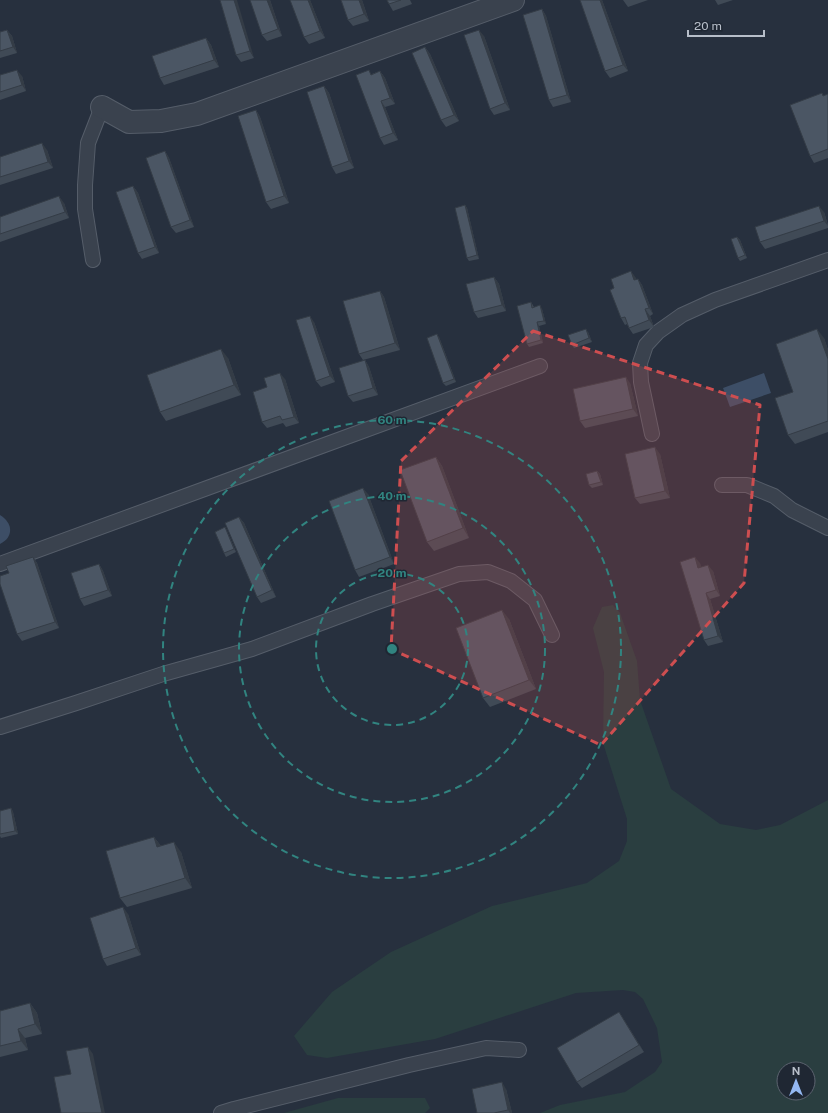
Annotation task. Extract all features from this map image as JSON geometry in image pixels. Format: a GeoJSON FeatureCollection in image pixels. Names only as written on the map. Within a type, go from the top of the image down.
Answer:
{"type":"FeatureCollection","features":[{"type":"Feature","properties":{"kind":"street"},"geometry":{"type":"LineString","coordinates":[[102,107],[129,122],[161,121],[197,114],[513,0]]}},
{"type":"Feature","properties":{"kind":"lane"},"geometry":{"type":"LineString","coordinates":[[93,260],[85,209],[85,185],[88,143],[102,107]]}},
{"type":"Feature","properties":{"kind":"lane"},"geometry":{"type":"LineString","coordinates":[[652,434],[641,382],[640,363],[646,345],[658,332],[682,315],[715,300],[828,260]]}},
{"type":"Feature","properties":{"kind":"lane"},"geometry":{"type":"LineString","coordinates":[[0,564],[540,366]]}},
{"type":"Feature","properties":{"kind":"lane"},"geometry":{"type":"LineString","coordinates":[[722,485],[747,485],[774,496],[792,510],[828,528]]}},
{"type":"Feature","properties":{"kind":"lane"},"geometry":{"type":"LineString","coordinates":[[0,727],[163,674],[252,650],[372,604],[459,574],[488,572],[511,581],[535,600],[552,636]]}},
{"type":"Feature","properties":{"kind":"lane"},"geometry":{"type":"LineString","coordinates":[[221,1113],[408,1065],[486,1048],[519,1050]]}},
{"type":"Feature","properties":{"kind":"highlighted area"},"geometry":{"type":"Polygon","coordinates":[[[533,331],[760,405],[744,583],[601,745],[391,649],[401,461],[533,331]]]}},
{"type":"Feature","properties":{"kind":"green space"},"geometry":{"type":"Polygon","coordinates":[[[613,605],[620,613],[637,661],[640,700],[671,789],[720,824],[756,830],[780,825],[828,800],[828,1113],[540,1113],[560,1105],[625,1092],[655,1072],[662,1062],[657,1028],[643,999],[635,992],[623,990],[576,993],[435,1039],[327,1058],[307,1055],[294,1036],[332,992],[391,952],[492,906],[587,883],[619,861],[627,841],[627,819],[603,743],[604,672],[593,628],[602,607],[613,605]]]}},
{"type":"Feature","properties":{"kind":"green space"},"geometry":{"type":"Polygon","coordinates":[[[338,1098],[425,1098],[430,1108],[425,1113],[284,1113],[338,1098]]]}},
{"type":"Feature","properties":{"kind":"water"},"geometry":{"type":"Polygon","coordinates":[[[764,373],[771,393],[730,407],[723,388],[764,373]]]}},
{"type":"Feature","properties":{"kind":"water"},"geometry":{"type":"Polygon","coordinates":[[[0,515],[7,522],[10,534],[5,541],[0,544],[0,515]]]}},
{"type":"Feature","properties":{"kind":"building"},"geometry":{"type":"Polygon","coordinates":[[[220,0],[234,0],[250,51],[236,55],[220,0]]]}},
{"type":"Feature","properties":{"kind":"building"},"geometry":{"type":"Polygon","coordinates":[[[250,0],[267,0],[278,29],[262,35],[250,0]]]}},
{"type":"Feature","properties":{"kind":"building"},"geometry":{"type":"Polygon","coordinates":[[[290,0],[308,0],[320,31],[304,37],[290,0]]]}},
{"type":"Feature","properties":{"kind":"building"},"geometry":{"type":"Polygon","coordinates":[[[341,0],[359,0],[364,14],[348,20],[341,0]]]}},
{"type":"Feature","properties":{"kind":"building"},"geometry":{"type":"Polygon","coordinates":[[[387,0],[401,0],[389,4],[387,0]]]}},
{"type":"Feature","properties":{"kind":"building"},"geometry":{"type":"Polygon","coordinates":[[[580,0],[600,0],[623,65],[605,71],[580,0]]]}},
{"type":"Feature","properties":{"kind":"building"},"geometry":{"type":"Polygon","coordinates":[[[542,9],[567,95],[549,100],[523,15],[542,9]]]}},
{"type":"Feature","properties":{"kind":"building"},"geometry":{"type":"Polygon","coordinates":[[[7,30],[13,47],[0,51],[0,32],[7,30]]]}},
{"type":"Feature","properties":{"kind":"building"},"geometry":{"type":"Polygon","coordinates":[[[479,30],[505,103],[490,109],[464,35],[479,30]]]}},
{"type":"Feature","properties":{"kind":"building"},"geometry":{"type":"Polygon","coordinates":[[[206,38],[214,60],[160,78],[152,56],[206,38]]]}},
{"type":"Feature","properties":{"kind":"building"},"geometry":{"type":"Polygon","coordinates":[[[425,47],[454,115],[441,120],[412,53],[425,47]]]}},
{"type":"Feature","properties":{"kind":"building"},"geometry":{"type":"Polygon","coordinates":[[[17,70],[22,85],[0,92],[0,75],[17,70]]]}},
{"type":"Feature","properties":{"kind":"building"},"geometry":{"type":"Polygon","coordinates":[[[369,70],[371,75],[380,71],[390,98],[381,101],[393,133],[380,138],[356,75],[369,70]]]}},
{"type":"Feature","properties":{"kind":"building"},"geometry":{"type":"Polygon","coordinates":[[[324,86],[349,161],[332,167],[307,92],[324,86]]]}},
{"type":"Feature","properties":{"kind":"building"},"geometry":{"type":"Polygon","coordinates":[[[822,93],[823,96],[828,94],[828,149],[810,156],[790,105],[822,93]]]}},
{"type":"Feature","properties":{"kind":"building"},"geometry":{"type":"Polygon","coordinates":[[[256,110],[284,196],[266,202],[238,116],[256,110]]]}},
{"type":"Feature","properties":{"kind":"building"},"geometry":{"type":"Polygon","coordinates":[[[42,143],[48,162],[0,177],[0,157],[42,143]]]}},
{"type":"Feature","properties":{"kind":"building"},"geometry":{"type":"Polygon","coordinates":[[[165,151],[190,220],[171,227],[146,158],[165,151]]]}},
{"type":"Feature","properties":{"kind":"building"},"geometry":{"type":"Polygon","coordinates":[[[133,186],[155,247],[138,253],[116,192],[133,186]]]}},
{"type":"Feature","properties":{"kind":"building"},"geometry":{"type":"Polygon","coordinates":[[[59,196],[65,212],[0,234],[0,217],[59,196]]]}},
{"type":"Feature","properties":{"kind":"building"},"geometry":{"type":"Polygon","coordinates":[[[465,205],[477,255],[467,258],[455,208],[465,205]]]}},
{"type":"Feature","properties":{"kind":"building"},"geometry":{"type":"Polygon","coordinates":[[[819,206],[824,221],[760,242],[755,227],[819,206]]]}},
{"type":"Feature","properties":{"kind":"building"},"geometry":{"type":"Polygon","coordinates":[[[737,237],[745,255],[738,258],[731,239],[737,237]]]}},
{"type":"Feature","properties":{"kind":"building"},"geometry":{"type":"Polygon","coordinates":[[[631,271],[634,280],[638,279],[649,308],[645,309],[649,320],[629,328],[625,317],[621,318],[610,290],[614,288],[611,279],[631,271]]]}},
{"type":"Feature","properties":{"kind":"building"},"geometry":{"type":"Polygon","coordinates":[[[494,277],[502,305],[474,312],[466,284],[494,277]]]}},
{"type":"Feature","properties":{"kind":"building"},"geometry":{"type":"Polygon","coordinates":[[[380,291],[395,343],[359,354],[343,301],[380,291]]]}},
{"type":"Feature","properties":{"kind":"building"},"geometry":{"type":"Polygon","coordinates":[[[531,302],[532,308],[540,305],[544,321],[537,322],[541,340],[527,344],[517,306],[531,302]]]}},
{"type":"Feature","properties":{"kind":"building"},"geometry":{"type":"Polygon","coordinates":[[[310,316],[330,376],[316,381],[296,320],[310,316]]]}},
{"type":"Feature","properties":{"kind":"building"},"geometry":{"type":"Polygon","coordinates":[[[586,329],[589,338],[572,345],[568,335],[586,329]]]}},
{"type":"Feature","properties":{"kind":"building"},"geometry":{"type":"Polygon","coordinates":[[[817,329],[828,359],[828,421],[788,435],[775,398],[793,392],[776,344],[817,329]]]}},
{"type":"Feature","properties":{"kind":"building"},"geometry":{"type":"Polygon","coordinates":[[[437,334],[454,379],[443,383],[427,338],[437,334]]]}},
{"type":"Feature","properties":{"kind":"building"},"geometry":{"type":"Polygon","coordinates":[[[221,349],[234,385],[160,412],[147,375],[221,349]]]}},
{"type":"Feature","properties":{"kind":"building"},"geometry":{"type":"Polygon","coordinates":[[[365,360],[373,388],[348,396],[339,368],[365,360]]]}},
{"type":"Feature","properties":{"kind":"building"},"geometry":{"type":"Polygon","coordinates":[[[280,373],[294,417],[282,420],[280,416],[262,422],[253,392],[267,387],[264,378],[280,373]]]}},
{"type":"Feature","properties":{"kind":"building"},"geometry":{"type":"Polygon","coordinates":[[[626,377],[633,409],[580,421],[573,389],[626,377]]]}},
{"type":"Feature","properties":{"kind":"building"},"geometry":{"type":"Polygon","coordinates":[[[655,447],[665,491],[635,498],[625,454],[655,447]]]}},
{"type":"Feature","properties":{"kind":"building"},"geometry":{"type":"Polygon","coordinates":[[[436,457],[463,528],[427,542],[400,470],[436,457]]]}},
{"type":"Feature","properties":{"kind":"building"},"geometry":{"type":"Polygon","coordinates":[[[597,471],[601,482],[589,485],[586,474],[597,471]]]}},
{"type":"Feature","properties":{"kind":"building"},"geometry":{"type":"Polygon","coordinates":[[[363,488],[390,557],[355,570],[329,501],[363,488]]]}},
{"type":"Feature","properties":{"kind":"building"},"geometry":{"type":"Polygon","coordinates":[[[239,517],[272,590],[257,597],[225,523],[239,517]]]}},
{"type":"Feature","properties":{"kind":"building"},"geometry":{"type":"Polygon","coordinates":[[[225,527],[234,549],[224,553],[215,532],[225,527]]]}},
{"type":"Feature","properties":{"kind":"building"},"geometry":{"type":"Polygon","coordinates":[[[33,557],[55,622],[17,634],[0,584],[0,576],[9,573],[6,566],[33,557]]]}},
{"type":"Feature","properties":{"kind":"building"},"geometry":{"type":"Polygon","coordinates":[[[695,557],[698,568],[708,565],[716,590],[706,593],[718,636],[704,640],[680,562],[695,557]]]}},
{"type":"Feature","properties":{"kind":"building"},"geometry":{"type":"Polygon","coordinates":[[[99,564],[108,590],[80,599],[71,573],[99,564]]]}},
{"type":"Feature","properties":{"kind":"building"},"geometry":{"type":"Polygon","coordinates":[[[502,610],[529,680],[483,698],[456,628],[502,610]]]}},
{"type":"Feature","properties":{"kind":"building"},"geometry":{"type":"Polygon","coordinates":[[[11,808],[15,831],[0,834],[0,811],[11,808]]]}},
{"type":"Feature","properties":{"kind":"building"},"geometry":{"type":"Polygon","coordinates":[[[154,837],[157,847],[174,842],[185,878],[120,898],[106,851],[154,837]]]}},
{"type":"Feature","properties":{"kind":"building"},"geometry":{"type":"Polygon","coordinates":[[[123,907],[136,948],[103,959],[90,918],[123,907]]]}},
{"type":"Feature","properties":{"kind":"building"},"geometry":{"type":"Polygon","coordinates":[[[30,1003],[35,1024],[18,1029],[21,1041],[0,1046],[0,1011],[30,1003]]]}},
{"type":"Feature","properties":{"kind":"building"},"geometry":{"type":"Polygon","coordinates":[[[619,1012],[639,1045],[577,1082],[557,1048],[619,1012]]]}},
{"type":"Feature","properties":{"kind":"building"},"geometry":{"type":"Polygon","coordinates":[[[88,1047],[102,1113],[61,1113],[54,1077],[71,1074],[66,1051],[88,1047]]]}},
{"type":"Feature","properties":{"kind":"building"},"geometry":{"type":"Polygon","coordinates":[[[502,1082],[508,1110],[494,1113],[477,1113],[472,1089],[502,1082]]]}}]}
